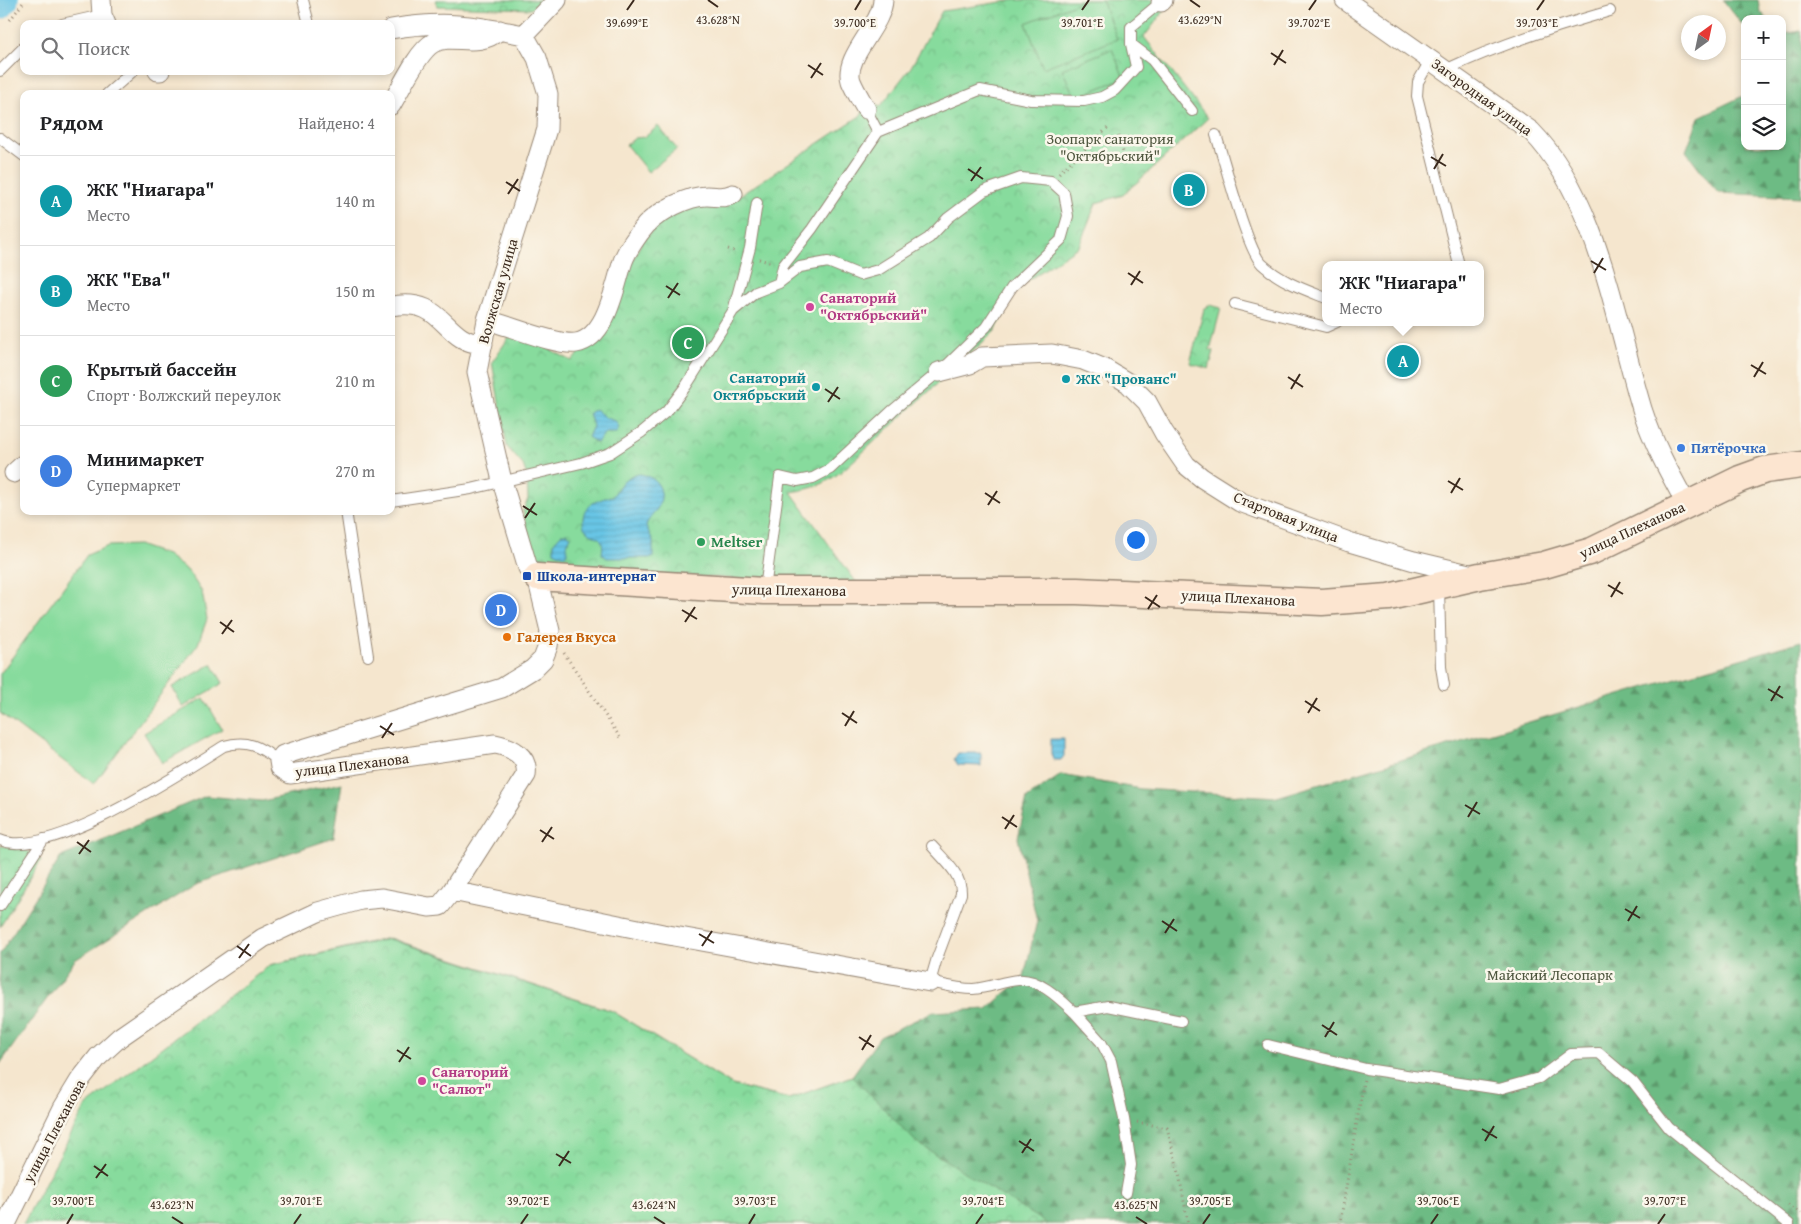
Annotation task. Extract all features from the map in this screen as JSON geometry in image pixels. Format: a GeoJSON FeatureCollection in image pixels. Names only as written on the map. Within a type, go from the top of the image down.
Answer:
{"type":"FeatureCollection","features":[{"type":"Feature","properties":{"kind":"street"},"geometry":{"type":"LineString","coordinates":[[395,28],[424,23],[449,23],[524,35],[555,0]]}},
{"type":"Feature","properties":{"kind":"street"},"geometry":{"type":"LineString","coordinates":[[866,109],[850,79],[857,52],[877,20],[883,0]]}},
{"type":"Feature","properties":{"kind":"street","name":"Загородная улица"},"geometry":{"type":"LineString","coordinates":[[1345,0],[1356,10],[1531,131],[1543,144],[1565,175],[1586,222],[1614,304],[1643,410],[1664,464],[1687,505]]}},
{"type":"Feature","properties":{"kind":"street"},"geometry":{"type":"LineString","coordinates":[[395,98],[424,51],[432,44],[444,40],[476,41],[492,36],[500,30]]}},
{"type":"Feature","properties":{"kind":"street","name":"Волжская улица"},"geometry":{"type":"LineString","coordinates":[[524,35],[537,58],[548,94],[547,129],[487,320],[477,372],[502,481],[528,568],[537,577]]}},
{"type":"Feature","properties":{"kind":"street"},"geometry":{"type":"LineString","coordinates":[[487,320],[560,342],[576,343],[588,338],[602,322],[612,303],[624,259],[646,225],[667,210],[694,198],[707,196],[724,198],[732,194]]}},
{"type":"Feature","properties":{"kind":"street"},"geometry":{"type":"LineString","coordinates":[[395,305],[409,303],[420,305],[430,310],[468,341],[482,344]]}},
{"type":"Feature","properties":{"kind":"street","name":"Стартовая улица"},"geometry":{"type":"LineString","coordinates":[[939,372],[970,364],[982,357],[1052,354],[1083,360],[1105,369],[1128,383],[1147,402],[1164,433],[1186,465],[1202,478],[1240,502],[1349,542],[1414,561],[1480,576]]}},
{"type":"Feature","properties":{"kind":"street","name":"улица Плеханова"},"geometry":{"type":"LineString","coordinates":[[6,1224],[63,1108],[80,1080],[98,1057],[120,1037],[263,938],[318,912],[361,900],[382,898],[435,907],[444,903],[526,775],[527,769],[524,761],[517,753],[507,746],[495,744],[290,774],[280,767],[278,761],[283,755],[502,688],[533,669],[543,659],[550,631],[537,577],[764,591],[1077,591],[1322,602],[1389,598],[1480,576],[1544,565],[1592,551],[1740,479],[1765,470],[1801,466]]}},
{"type":"Feature","properties":{"kind":"street"},"geometry":{"type":"LineString","coordinates":[[452,891],[663,934],[930,982]]}},
{"type":"Feature","properties":{"kind":"lane"},"geometry":{"type":"LineString","coordinates":[[303,0],[308,20]]}},
{"type":"Feature","properties":{"kind":"lane"},"geometry":{"type":"LineString","coordinates":[[779,283],[783,266],[812,229],[878,132],[980,90],[1031,100],[1084,101],[1102,97],[1115,90],[1136,67],[1131,44],[1131,26],[1162,1]]}},
{"type":"Feature","properties":{"kind":"lane"},"geometry":{"type":"LineString","coordinates":[[1458,261],[1417,96],[1418,82],[1438,65],[1476,55],[1543,31],[1610,11]]}},
{"type":"Feature","properties":{"kind":"lane"},"geometry":{"type":"LineString","coordinates":[[77,20],[103,13]]}},
{"type":"Feature","properties":{"kind":"lane"},"geometry":{"type":"LineString","coordinates":[[1131,44],[1152,60],[1192,110]]}},
{"type":"Feature","properties":{"kind":"lane"},"geometry":{"type":"LineString","coordinates":[[0,72],[20,51]]}},
{"type":"Feature","properties":{"kind":"lane"},"geometry":{"type":"LineString","coordinates":[[112,90],[129,75]]}},
{"type":"Feature","properties":{"kind":"lane"},"geometry":{"type":"LineString","coordinates":[[866,109],[878,132]]}},
{"type":"Feature","properties":{"kind":"lane"},"geometry":{"type":"LineString","coordinates":[[1216,135],[1247,234],[1260,263],[1287,282],[1322,296]]}},
{"type":"Feature","properties":{"kind":"lane"},"geometry":{"type":"LineString","coordinates":[[0,138],[20,153]]}},
{"type":"Feature","properties":{"kind":"lane"},"geometry":{"type":"LineString","coordinates":[[733,311],[756,292],[779,283],[800,266],[828,262],[860,275],[878,270],[930,238],[948,218],[984,190],[1021,178],[1051,181],[1064,193],[1068,216],[1061,240],[1012,287],[986,327],[939,372],[893,410],[830,468],[813,478],[805,480],[796,481],[780,477],[764,591]]}},
{"type":"Feature","properties":{"kind":"lane"},"geometry":{"type":"LineString","coordinates":[[395,499],[470,489],[581,463],[610,453],[642,432],[667,411],[686,386],[733,311],[750,248],[752,224],[758,203]]}},
{"type":"Feature","properties":{"kind":"lane"},"geometry":{"type":"LineString","coordinates":[[1235,304],[1322,326]]}},
{"type":"Feature","properties":{"kind":"lane"},"geometry":{"type":"LineString","coordinates":[[347,515],[368,656]]}},
{"type":"Feature","properties":{"kind":"lane"},"geometry":{"type":"LineString","coordinates":[[1439,586],[1440,667],[1444,685]]}},
{"type":"Feature","properties":{"kind":"lane"},"geometry":{"type":"LineString","coordinates":[[0,840],[10,844],[58,836],[131,802],[224,746],[238,742],[252,745],[278,761]]}},
{"type":"Feature","properties":{"kind":"lane"},"geometry":{"type":"LineString","coordinates":[[0,906],[44,839]]}},
{"type":"Feature","properties":{"kind":"lane"},"geometry":{"type":"LineString","coordinates":[[932,846],[956,875],[961,886],[961,894],[930,982],[970,989],[994,986],[1019,979],[1037,984],[1057,996],[1074,1012],[1101,1042],[1111,1061],[1124,1120],[1131,1165],[1126,1192]]}},
{"type":"Feature","properties":{"kind":"lane"},"geometry":{"type":"LineString","coordinates":[[1074,1012],[1108,1006],[1181,1021]]}},
{"type":"Feature","properties":{"kind":"lane"},"geometry":{"type":"LineString","coordinates":[[1268,1045],[1366,1069],[1499,1089],[1539,1078],[1571,1054],[1599,1053],[1634,1082],[1669,1128],[1789,1224]]}},
{"type":"Feature","properties":{"kind":"path"},"geometry":{"type":"LineString","coordinates":[[10,20],[25,0]]}},
{"type":"Feature","properties":{"kind":"path"},"geometry":{"type":"LineString","coordinates":[[1051,181],[1110,126]]}},
{"type":"Feature","properties":{"kind":"path"},"geometry":{"type":"LineString","coordinates":[[1119,136],[1124,156]]}},
{"type":"Feature","properties":{"kind":"path"},"geometry":{"type":"LineString","coordinates":[[550,631],[621,739]]}},
{"type":"Feature","properties":{"kind":"path"},"geometry":{"type":"LineString","coordinates":[[1340,1224],[1366,1069]]}},
{"type":"Feature","properties":{"kind":"path"},"geometry":{"type":"LineString","coordinates":[[1124,1120],[1166,1128],[1179,1173],[1188,1224]]}},
{"type":"Feature","properties":{"kind":"green space"},"geometry":{"type":"Polygon","coordinates":[[[435,0],[541,0],[531,9],[438,6],[435,0]]]}},
{"type":"Feature","properties":{"kind":"green space","name":"Санаторий \"Октябрьский\""},"geometry":{"type":"Polygon","coordinates":[[[1015,0],[1159,0],[1167,7],[1144,37],[1208,118],[1123,195],[1096,203],[1079,246],[1018,287],[995,331],[852,462],[824,483],[791,492],[859,586],[535,567],[523,511],[528,499],[527,476],[523,465],[507,447],[492,362],[514,330],[572,361],[603,326],[643,239],[665,218],[695,204],[742,194],[860,116],[871,102],[880,107],[911,67],[942,11],[1015,0]]]}},
{"type":"Feature","properties":{"kind":"green space"},"geometry":{"type":"Polygon","coordinates":[[[1085,0],[1102,0],[1117,39],[1043,68],[1026,23],[1085,0]]]}},
{"type":"Feature","properties":{"kind":"green space"},"geometry":{"type":"Polygon","coordinates":[[[1723,0],[1758,0],[1760,11],[1764,15],[1741,15],[1741,23],[1723,0]]]}},
{"type":"Feature","properties":{"kind":"green space"},"geometry":{"type":"Polygon","coordinates":[[[1801,31],[1801,197],[1718,193],[1686,151],[1699,117],[1741,97],[1741,150],[1786,150],[1786,33],[1801,31]]]}},
{"type":"Feature","properties":{"kind":"green space"},"geometry":{"type":"Polygon","coordinates":[[[1112,49],[1124,78],[1075,98],[1062,69],[1112,49]]]}},
{"type":"Feature","properties":{"kind":"green space"},"geometry":{"type":"Polygon","coordinates":[[[658,126],[677,149],[648,172],[626,145],[635,138],[645,137],[658,126]]]}},
{"type":"Feature","properties":{"kind":"green space"},"geometry":{"type":"Polygon","coordinates":[[[1210,305],[1221,308],[1210,350],[1214,351],[1209,369],[1190,363],[1204,309],[1210,305]]]}},
{"type":"Feature","properties":{"kind":"green space"},"geometry":{"type":"Polygon","coordinates":[[[138,545],[167,555],[188,571],[202,592],[207,619],[198,644],[94,784],[0,713],[0,674],[87,555],[108,546],[138,545]]]}},
{"type":"Feature","properties":{"kind":"green space","name":"Майский Лесопарк"},"geometry":{"type":"Polygon","coordinates":[[[1801,641],[1801,1224],[720,1224],[270,965],[389,938],[612,1011],[732,1085],[789,1099],[852,1076],[880,1037],[932,1012],[987,1009],[1024,977],[1037,921],[1018,838],[1027,798],[1061,775],[1141,789],[1277,797],[1801,641]]]}},
{"type":"Feature","properties":{"kind":"green space"},"geometry":{"type":"Polygon","coordinates":[[[212,664],[223,683],[183,707],[172,687],[212,664]]]}},
{"type":"Feature","properties":{"kind":"green space"},"geometry":{"type":"Polygon","coordinates":[[[204,698],[222,729],[162,763],[144,733],[204,698]]]}},
{"type":"Feature","properties":{"kind":"green space"},"geometry":{"type":"Polygon","coordinates":[[[342,783],[334,838],[196,884],[75,960],[0,1064],[0,954],[61,857],[206,796],[262,801],[342,783]]]}},
{"type":"Feature","properties":{"kind":"green space"},"geometry":{"type":"Polygon","coordinates":[[[0,846],[22,847],[41,860],[0,927],[0,846]]]}},
{"type":"Feature","properties":{"kind":"green space","name":"Санаторий \"Салют\""},"geometry":{"type":"Polygon","coordinates":[[[389,939],[612,1011],[732,1085],[789,1099],[852,1076],[916,1142],[1047,1224],[23,1224],[86,1106],[270,965],[389,939]]]}},
{"type":"Feature","properties":{"kind":"water"},"geometry":{"type":"Polygon","coordinates":[[[595,409],[606,418],[615,421],[619,427],[616,433],[605,433],[597,443],[588,437],[593,426],[589,413],[595,409]]]}},
{"type":"Feature","properties":{"kind":"water"},"geometry":{"type":"Polygon","coordinates":[[[635,474],[641,474],[652,479],[656,482],[661,492],[659,505],[646,526],[653,541],[653,558],[607,558],[602,554],[601,540],[584,528],[584,514],[590,505],[613,496],[623,481],[635,474]]]}},
{"type":"Feature","properties":{"kind":"water"},"geometry":{"type":"Polygon","coordinates":[[[566,533],[571,536],[567,544],[567,553],[564,556],[554,551],[554,542],[561,534],[566,533]]]}},
{"type":"Feature","properties":{"kind":"water"},"geometry":{"type":"Polygon","coordinates":[[[1051,739],[1064,739],[1064,756],[1061,760],[1054,760],[1051,754],[1051,739]]]}},
{"type":"Feature","properties":{"kind":"water"},"geometry":{"type":"Polygon","coordinates":[[[958,753],[981,753],[981,766],[958,765],[954,759],[958,753]]]}},
{"type":"Feature","properties":{"kind":"waterway"},"geometry":{"type":"LineString","coordinates":[[0,5],[4,0]]}},
{"type":"Feature","properties":{"kind":"place","name":"ЖК \"Ева\""},"geometry":{"type":"Point","coordinates":[1189,190]}},
{"type":"Feature","properties":{"kind":"place","name":"Санаторий \"Октябрьский\""},"geometry":{"type":"Point","coordinates":[810,307]}},
{"type":"Feature","properties":{"kind":"place","name":"Крытый бассейн"},"geometry":{"type":"Point","coordinates":[688,343]}},
{"type":"Feature","properties":{"kind":"place","name":"ЖК \"Ниагара\""},"geometry":{"type":"Point","coordinates":[1403,361]}},
{"type":"Feature","properties":{"kind":"place","name":"ЖК \"Прованс\""},"geometry":{"type":"Point","coordinates":[1066,379]}},
{"type":"Feature","properties":{"kind":"place","name":"Санаторий Октябрьский"},"geometry":{"type":"Point","coordinates":[816,387]}},
{"type":"Feature","properties":{"kind":"place","name":"Пятёрочка"},"geometry":{"type":"Point","coordinates":[1681,448]}},
{"type":"Feature","properties":{"kind":"place","name":"Meltser"},"geometry":{"type":"Point","coordinates":[701,542]}},
{"type":"Feature","properties":{"kind":"place","name":"Школа-интернат"},"geometry":{"type":"Point","coordinates":[527,576]}},
{"type":"Feature","properties":{"kind":"place","name":"Минимаркет"},"geometry":{"type":"Point","coordinates":[501,610]}},
{"type":"Feature","properties":{"kind":"place","name":"Галерея Вкуса"},"geometry":{"type":"Point","coordinates":[507,637]}},
{"type":"Feature","properties":{"kind":"place","name":"Санаторий \"Салют\""},"geometry":{"type":"Point","coordinates":[422,1081]}},
{"type":"Feature","properties":{"kind":"park label","name":"Зоопарк санатория \"Октябрьский\""},"geometry":{"type":"Point","coordinates":[1110,148]}}]}
